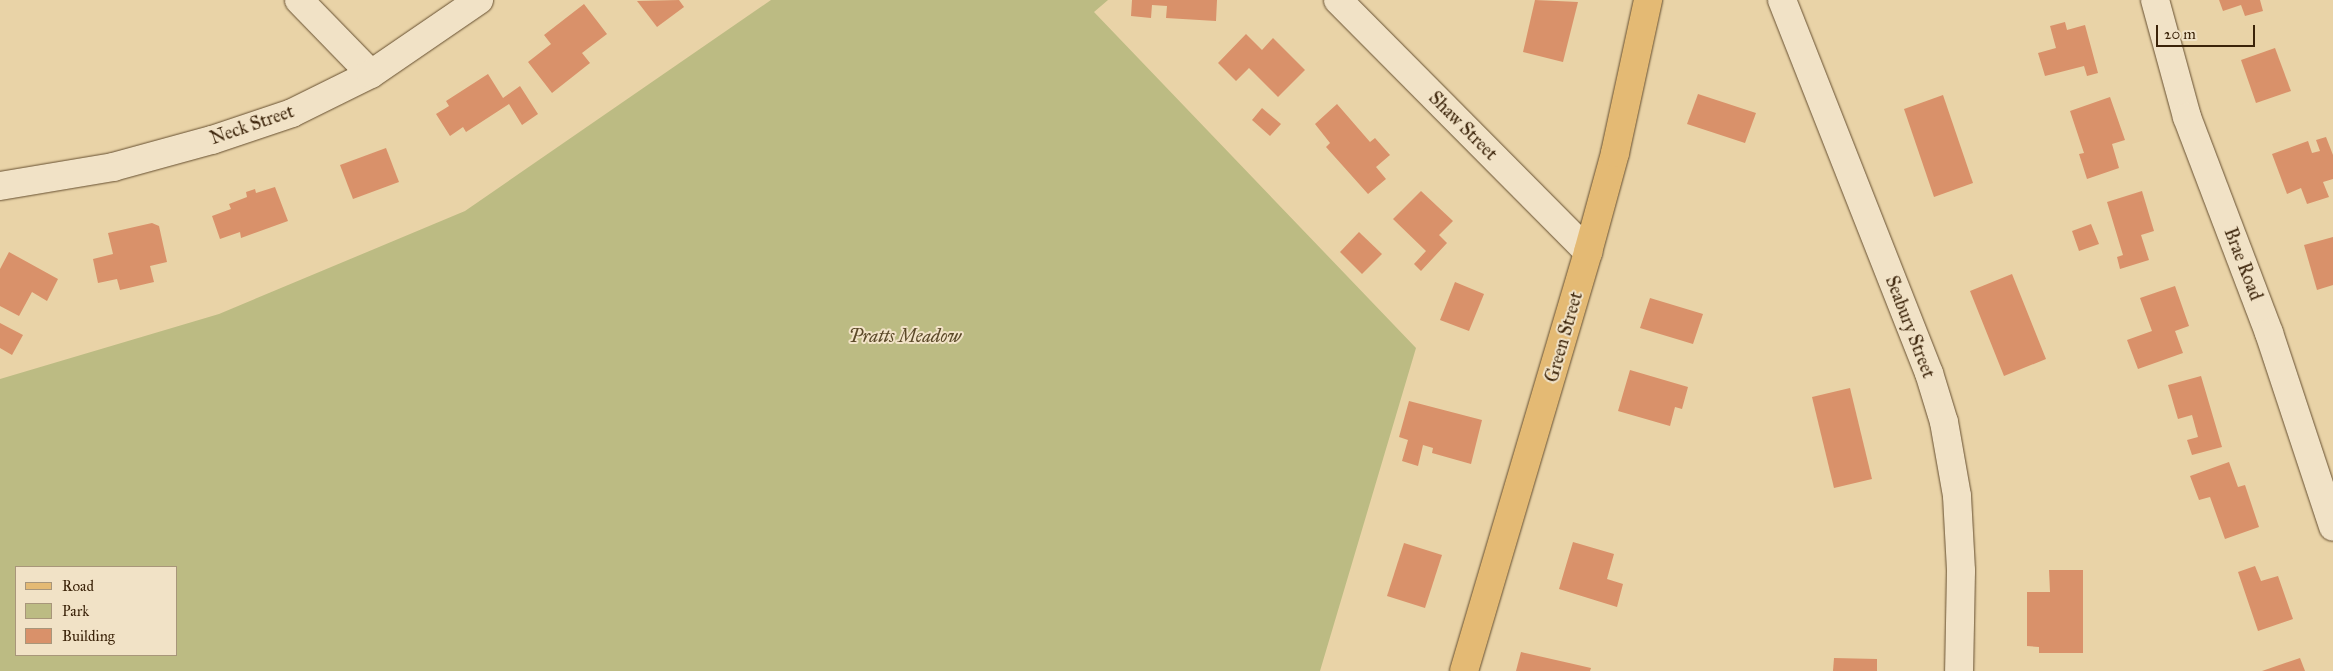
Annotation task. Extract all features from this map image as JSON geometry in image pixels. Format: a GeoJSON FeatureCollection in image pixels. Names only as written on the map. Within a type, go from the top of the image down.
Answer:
{"type":"FeatureCollection","features":[{"type":"Feature","properties":{"kind":"main road","name":"Green Street"},"geometry":{"type":"LineString","coordinates":[[1464,671],[1616,153],[1648,0]]}},
{"type":"Feature","properties":{"kind":"street"},"geometry":{"type":"LineString","coordinates":[[299,0],[371,74]]}},
{"type":"Feature","properties":{"kind":"street","name":"Neck Street"},"geometry":{"type":"LineString","coordinates":[[0,186],[113,166],[212,140],[292,113],[371,74],[479,0]]}},
{"type":"Feature","properties":{"kind":"street","name":"Shaw Street"},"geometry":{"type":"LineString","coordinates":[[1338,0],[1588,252]]}},
{"type":"Feature","properties":{"kind":"street","name":"Seabury Street"},"geometry":{"type":"LineString","coordinates":[[1782,0],[1929,373],[1944,422],[1957,496],[1961,571],[1959,671]]}},
{"type":"Feature","properties":{"kind":"street","name":"Brae Road"},"geometry":{"type":"LineString","coordinates":[[2155,0],[2187,118],[2269,333],[2333,527]]}},
{"type":"Feature","properties":{"kind":"green space","name":"Pratts Meadow"},"geometry":{"type":"Polygon","coordinates":[[[771,0],[1108,0],[1094,12],[1416,348],[1320,671],[0,671],[0,379],[219,314],[465,211],[771,0]]]}},
{"type":"Feature","properties":{"kind":"building"},"geometry":{"type":"Polygon","coordinates":[[[679,0],[684,7],[657,27],[637,1],[679,0]]]}},
{"type":"Feature","properties":{"kind":"building"},"geometry":{"type":"Polygon","coordinates":[[[1132,0],[1217,0],[1216,21],[1166,18],[1167,6],[1152,5],[1151,18],[1131,16],[1132,0]]]}},
{"type":"Feature","properties":{"kind":"building"},"geometry":{"type":"Polygon","coordinates":[[[1535,0],[1578,2],[1563,62],[1523,52],[1535,0]]]}},
{"type":"Feature","properties":{"kind":"building"},"geometry":{"type":"Polygon","coordinates":[[[2219,0],[2260,0],[2263,11],[2245,16],[2241,5],[2223,11],[2219,0]]]}},
{"type":"Feature","properties":{"kind":"building"},"geometry":{"type":"Polygon","coordinates":[[[584,4],[607,34],[582,53],[590,63],[552,93],[528,62],[551,44],[544,35],[584,4]]]}},
{"type":"Feature","properties":{"kind":"building"},"geometry":{"type":"Polygon","coordinates":[[[2065,22],[2067,30],[2085,25],[2098,73],[2087,76],[2084,66],[2045,76],[2038,53],[2056,48],[2050,26],[2065,22]]]}},
{"type":"Feature","properties":{"kind":"building"},"geometry":{"type":"Polygon","coordinates":[[[1246,34],[1262,50],[1273,38],[1305,70],[1278,97],[1249,68],[1236,81],[1218,63],[1246,34]]]}},
{"type":"Feature","properties":{"kind":"building"},"geometry":{"type":"Polygon","coordinates":[[[2275,48],[2291,91],[2256,103],[2241,60],[2275,48]]]}},
{"type":"Feature","properties":{"kind":"building"},"geometry":{"type":"Polygon","coordinates":[[[488,74],[503,98],[520,86],[538,114],[522,125],[509,104],[466,132],[463,127],[450,136],[436,114],[449,106],[446,101],[488,74]]]}},
{"type":"Feature","properties":{"kind":"building"},"geometry":{"type":"Polygon","coordinates":[[[1698,94],[1756,113],[1745,143],[1687,124],[1698,94]]]}},
{"type":"Feature","properties":{"kind":"building"},"geometry":{"type":"Polygon","coordinates":[[[1943,95],[1973,183],[1934,197],[1904,109],[1943,95]]]}},
{"type":"Feature","properties":{"kind":"building"},"geometry":{"type":"Polygon","coordinates":[[[2110,97],[2125,140],[2112,144],[2119,168],[2087,179],[2079,154],[2084,153],[2070,111],[2110,97]]]}},
{"type":"Feature","properties":{"kind":"building"},"geometry":{"type":"Polygon","coordinates":[[[1337,104],[1370,142],[1375,138],[1390,155],[1376,167],[1386,179],[1368,194],[1326,147],[1330,143],[1315,124],[1337,104]]]}},
{"type":"Feature","properties":{"kind":"building"},"geometry":{"type":"Polygon","coordinates":[[[1262,108],[1281,124],[1270,136],[1252,120],[1262,108]]]}},
{"type":"Feature","properties":{"kind":"building"},"geometry":{"type":"Polygon","coordinates":[[[2326,137],[2333,155],[2333,179],[2323,182],[2329,197],[2307,204],[2301,188],[2287,194],[2272,154],[2308,141],[2312,153],[2320,151],[2316,140],[2326,137]]]}},
{"type":"Feature","properties":{"kind":"building"},"geometry":{"type":"Polygon","coordinates":[[[386,148],[399,182],[353,199],[340,165],[386,148]]]}},
{"type":"Feature","properties":{"kind":"building"},"geometry":{"type":"Polygon","coordinates":[[[275,187],[288,221],[241,238],[240,232],[220,239],[212,216],[231,209],[229,204],[247,197],[246,192],[255,189],[256,193],[275,187]]]}},
{"type":"Feature","properties":{"kind":"building"},"geometry":{"type":"Polygon","coordinates":[[[1421,191],[1453,221],[1439,235],[1447,243],[1421,271],[1414,264],[1426,251],[1393,219],[1421,191]]]}},
{"type":"Feature","properties":{"kind":"building"},"geometry":{"type":"Polygon","coordinates":[[[2142,191],[2154,231],[2141,235],[2149,260],[2120,269],[2117,257],[2123,255],[2107,202],[2142,191]]]}},
{"type":"Feature","properties":{"kind":"building"},"geometry":{"type":"Polygon","coordinates":[[[152,223],[159,226],[167,262],[150,266],[154,282],[120,290],[117,279],[98,283],[93,259],[113,254],[108,233],[152,223]]]}},
{"type":"Feature","properties":{"kind":"building"},"geometry":{"type":"Polygon","coordinates":[[[2091,224],[2099,244],[2079,251],[2072,231],[2091,224]]]}},
{"type":"Feature","properties":{"kind":"building"},"geometry":{"type":"Polygon","coordinates":[[[1359,232],[1382,254],[1362,274],[1340,252],[1359,232]]]}},
{"type":"Feature","properties":{"kind":"building"},"geometry":{"type":"Polygon","coordinates":[[[2333,237],[2333,285],[2317,290],[2304,245],[2333,237]]]}},
{"type":"Feature","properties":{"kind":"building"},"geometry":{"type":"Polygon","coordinates":[[[9,252],[58,279],[47,301],[32,292],[19,316],[0,306],[0,269],[9,252]]]}},
{"type":"Feature","properties":{"kind":"building"},"geometry":{"type":"Polygon","coordinates":[[[2012,274],[2046,359],[2004,376],[1970,291],[2012,274]]]}},
{"type":"Feature","properties":{"kind":"building"},"geometry":{"type":"Polygon","coordinates":[[[1455,282],[1484,294],[1469,331],[1440,320],[1455,282]]]}},
{"type":"Feature","properties":{"kind":"building"},"geometry":{"type":"Polygon","coordinates":[[[2175,286],[2189,326],[2175,331],[2183,353],[2138,369],[2127,340],[2152,331],[2140,298],[2175,286]]]}},
{"type":"Feature","properties":{"kind":"building"},"geometry":{"type":"Polygon","coordinates":[[[1650,298],[1703,314],[1693,344],[1640,328],[1650,298]]]}},
{"type":"Feature","properties":{"kind":"building"},"geometry":{"type":"Polygon","coordinates":[[[0,323],[23,335],[12,355],[0,348],[0,323]]]}},
{"type":"Feature","properties":{"kind":"building"},"geometry":{"type":"Polygon","coordinates":[[[1630,370],[1688,387],[1682,409],[1675,407],[1670,426],[1618,411],[1630,370]]]}},
{"type":"Feature","properties":{"kind":"building"},"geometry":{"type":"Polygon","coordinates":[[[2201,376],[2222,447],[2192,455],[2187,440],[2198,437],[2192,415],[2178,419],[2168,385],[2201,376]]]}},
{"type":"Feature","properties":{"kind":"building"},"geometry":{"type":"Polygon","coordinates":[[[1850,388],[1872,479],[1834,488],[1812,397],[1850,388]]]}},
{"type":"Feature","properties":{"kind":"building"},"geometry":{"type":"Polygon","coordinates":[[[1409,401],[1482,420],[1471,464],[1432,453],[1433,448],[1423,445],[1418,466],[1402,461],[1408,440],[1399,437],[1409,401]]]}},
{"type":"Feature","properties":{"kind":"building"},"geometry":{"type":"Polygon","coordinates":[[[2229,462],[2238,487],[2245,485],[2259,527],[2225,539],[2210,497],[2199,500],[2190,476],[2229,462]]]}},
{"type":"Feature","properties":{"kind":"building"},"geometry":{"type":"Polygon","coordinates":[[[1573,542],[1614,554],[1607,579],[1623,584],[1617,607],[1559,589],[1573,542]]]}},
{"type":"Feature","properties":{"kind":"building"},"geometry":{"type":"Polygon","coordinates":[[[1404,543],[1442,555],[1425,608],[1387,596],[1404,543]]]}},
{"type":"Feature","properties":{"kind":"building"},"geometry":{"type":"Polygon","coordinates":[[[2255,566],[2261,581],[2278,576],[2293,619],[2258,631],[2238,572],[2255,566]]]}},
{"type":"Feature","properties":{"kind":"building"},"geometry":{"type":"Polygon","coordinates":[[[2049,570],[2083,570],[2083,653],[2039,653],[2039,647],[2027,646],[2027,592],[2050,592],[2049,570]]]}},
{"type":"Feature","properties":{"kind":"building"},"geometry":{"type":"Polygon","coordinates":[[[1521,652],[1591,668],[1590,671],[1516,671],[1521,652]]]}},
{"type":"Feature","properties":{"kind":"building"},"geometry":{"type":"Polygon","coordinates":[[[1834,658],[1877,659],[1877,671],[1833,671],[1834,658]]]}},
{"type":"Feature","properties":{"kind":"building"},"geometry":{"type":"Polygon","coordinates":[[[2300,658],[2305,671],[2262,671],[2300,658]]]}}]}
